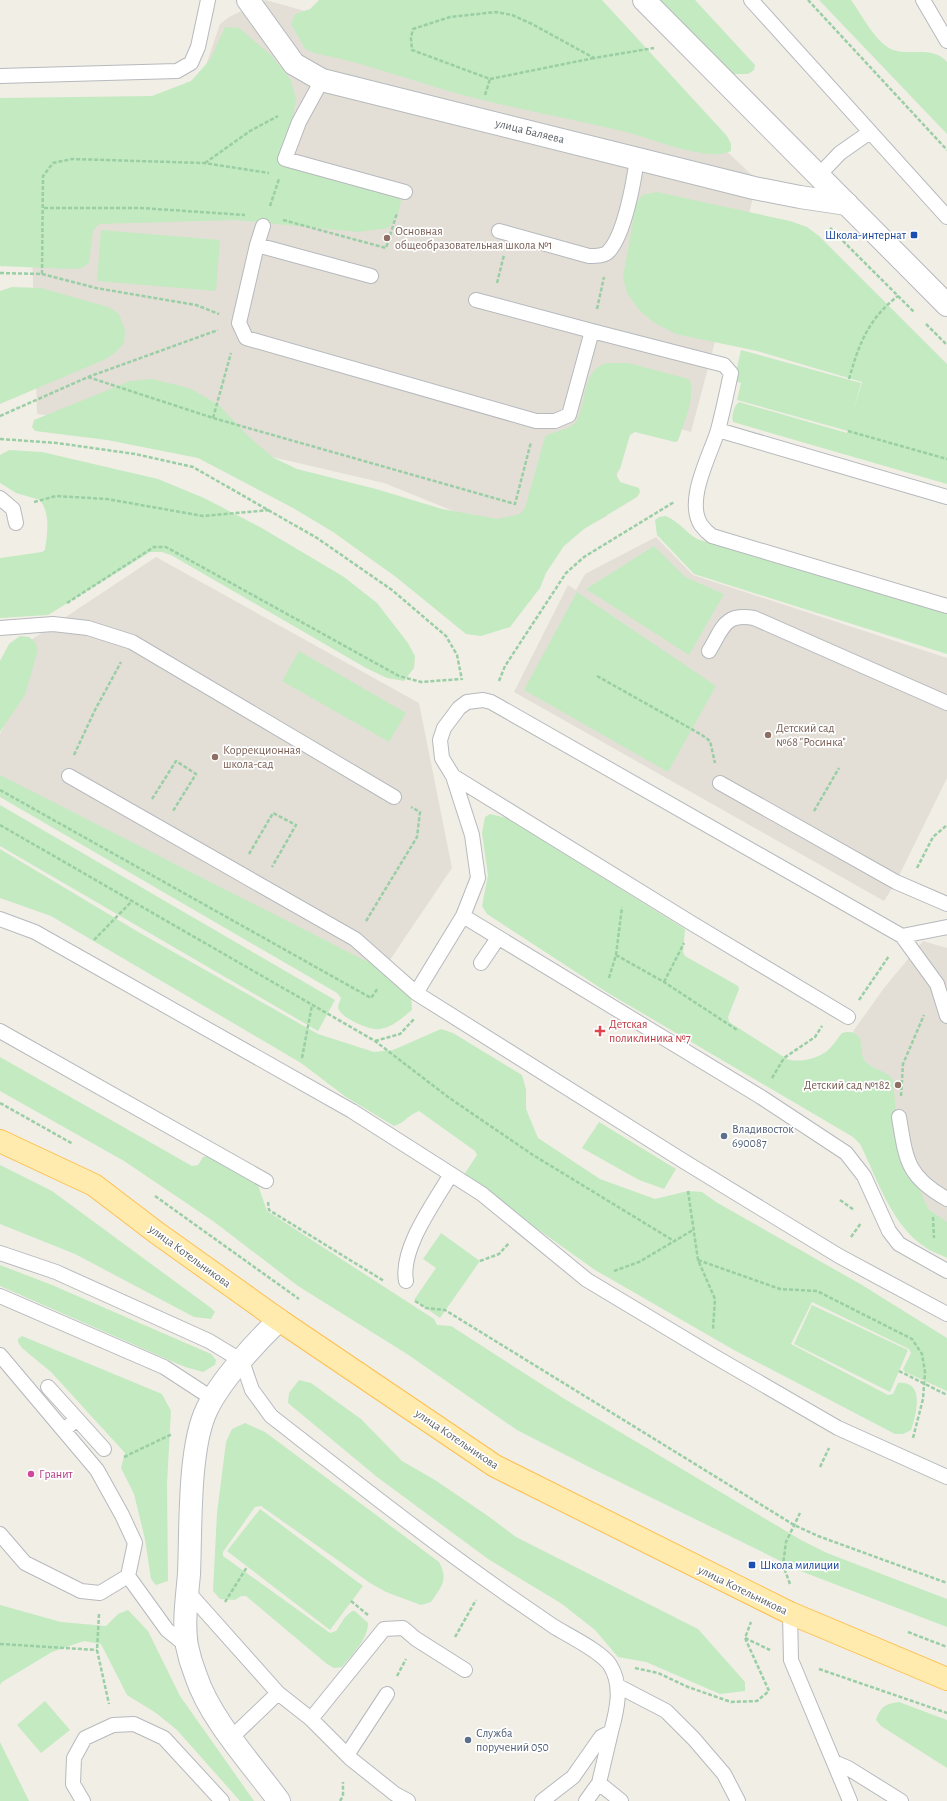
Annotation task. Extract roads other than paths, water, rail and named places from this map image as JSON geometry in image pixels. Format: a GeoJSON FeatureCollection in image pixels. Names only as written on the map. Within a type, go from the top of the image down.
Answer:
{"type":"FeatureCollection","features":[{"type":"Feature","properties":{"kind":"main road","name":"улица Котельникова"},"geometry":{"type":"LineString","coordinates":[[0,1141],[94,1185],[157,1233],[279,1320],[495,1466],[790,1613],[947,1679]]}},
{"type":"Feature","properties":{"kind":"street","name":"улица Баляева"},"geometry":{"type":"LineString","coordinates":[[248,0],[294,64],[322,80],[754,188],[847,204]]}},
{"type":"Feature","properties":{"kind":"street"},"geometry":{"type":"LineString","coordinates":[[644,0],[947,305]]}},
{"type":"Feature","properties":{"kind":"street"},"geometry":{"type":"LineString","coordinates":[[279,1320],[242,1361],[212,1399],[203,1419],[196,1452],[194,1480],[188,1592],[187,1646],[196,1676],[205,1698],[231,1738],[279,1801]]}},
{"type":"Feature","properties":{"kind":"lane"},"geometry":{"type":"LineString","coordinates":[[0,76],[177,70],[191,63],[198,47],[208,0]]}},
{"type":"Feature","properties":{"kind":"lane"},"geometry":{"type":"LineString","coordinates":[[751,0],[947,217]]}},
{"type":"Feature","properties":{"kind":"lane"},"geometry":{"type":"LineString","coordinates":[[928,2],[947,41]]}},
{"type":"Feature","properties":{"kind":"lane"},"geometry":{"type":"LineString","coordinates":[[322,80],[299,122],[285,159],[405,192]]}},
{"type":"Feature","properties":{"kind":"lane"},"geometry":{"type":"LineString","coordinates":[[819,175],[840,154],[870,132]]}},
{"type":"Feature","properties":{"kind":"lane"},"geometry":{"type":"LineString","coordinates":[[499,231],[589,256],[601,256],[609,252],[619,234],[634,178],[637,158]]}},
{"type":"Feature","properties":{"kind":"lane"},"geometry":{"type":"LineString","coordinates":[[265,221],[256,246],[239,323],[246,338],[536,421],[555,421],[569,415],[592,331]]}},
{"type":"Feature","properties":{"kind":"lane"},"geometry":{"type":"LineString","coordinates":[[256,246],[371,276]]}},
{"type":"Feature","properties":{"kind":"lane"},"geometry":{"type":"LineString","coordinates":[[476,300],[724,365],[731,373],[718,430],[698,488],[696,502],[698,519],[702,527],[712,536],[947,606]]}},
{"type":"Feature","properties":{"kind":"lane"},"geometry":{"type":"LineString","coordinates":[[718,430],[947,497]]}},
{"type":"Feature","properties":{"kind":"lane"},"geometry":{"type":"LineString","coordinates":[[0,498],[14,509],[16,523]]}},
{"type":"Feature","properties":{"kind":"lane"},"geometry":{"type":"LineString","coordinates":[[709,651],[730,619],[740,616],[754,618],[947,703]]}},
{"type":"Feature","properties":{"kind":"lane"},"geometry":{"type":"LineString","coordinates":[[0,628],[53,624],[88,628],[132,642],[394,797]]}},
{"type":"Feature","properties":{"kind":"lane"},"geometry":{"type":"LineString","coordinates":[[416,993],[462,916],[478,878],[472,835],[454,776],[442,758],[440,740],[444,728],[459,708],[467,702],[484,700],[491,702],[902,936],[937,984],[947,1016]]}},
{"type":"Feature","properties":{"kind":"lane"},"geometry":{"type":"LineString","coordinates":[[69,776],[161,830],[239,872],[355,939],[416,993],[430,1002],[685,1162],[839,1256],[947,1314]]}},
{"type":"Feature","properties":{"kind":"lane"},"geometry":{"type":"LineString","coordinates":[[454,776],[693,924],[848,1017]]}},
{"type":"Feature","properties":{"kind":"lane"},"geometry":{"type":"LineString","coordinates":[[720,783],[896,882],[947,904]]}},
{"type":"Feature","properties":{"kind":"lane"},"geometry":{"type":"LineString","coordinates":[[462,916],[761,1097],[846,1153],[864,1176],[889,1231],[899,1244],[947,1271]]}},
{"type":"Feature","properties":{"kind":"lane"},"geometry":{"type":"LineString","coordinates":[[0,919],[36,932],[352,1111],[482,1194],[587,1280],[712,1355],[838,1428],[947,1477]]}},
{"type":"Feature","properties":{"kind":"lane"},"geometry":{"type":"LineString","coordinates":[[902,936],[947,927]]}},
{"type":"Feature","properties":{"kind":"lane"},"geometry":{"type":"LineString","coordinates":[[481,962],[498,938]]}},
{"type":"Feature","properties":{"kind":"lane"},"geometry":{"type":"LineString","coordinates":[[0,1031],[266,1181]]}},
{"type":"Feature","properties":{"kind":"lane"},"geometry":{"type":"LineString","coordinates":[[899,1117],[905,1153],[916,1178],[932,1191],[947,1199]]}},
{"type":"Feature","properties":{"kind":"lane"},"geometry":{"type":"LineString","coordinates":[[406,1280],[404,1270],[418,1230],[451,1174]]}},
{"type":"Feature","properties":{"kind":"lane"},"geometry":{"type":"LineString","coordinates":[[0,1253],[56,1272],[209,1341],[242,1361],[252,1390],[271,1416],[446,1552],[553,1626],[584,1644],[609,1663],[616,1677],[618,1686],[615,1716],[599,1783],[586,1801]]}},
{"type":"Feature","properties":{"kind":"lane"},"geometry":{"type":"LineString","coordinates":[[0,1296],[164,1367],[212,1399]]}},
{"type":"Feature","properties":{"kind":"lane"},"geometry":{"type":"LineString","coordinates":[[0,1354],[97,1470],[122,1515],[135,1543],[128,1576],[100,1593],[81,1591],[25,1563],[0,1534]]}},
{"type":"Feature","properties":{"kind":"lane"},"geometry":{"type":"LineString","coordinates":[[48,1387],[104,1449]]}},
{"type":"Feature","properties":{"kind":"lane"},"geometry":{"type":"LineString","coordinates":[[64,1430],[77,1419]]}},
{"type":"Feature","properties":{"kind":"lane"},"geometry":{"type":"LineString","coordinates":[[128,1576],[167,1630],[187,1646]]}},
{"type":"Feature","properties":{"kind":"lane"},"geometry":{"type":"LineString","coordinates":[[188,1592],[278,1693],[311,1719],[347,1755],[395,1794],[408,1801]]}},
{"type":"Feature","properties":{"kind":"lane"},"geometry":{"type":"LineString","coordinates":[[790,1613],[792,1660],[850,1801]]}},
{"type":"Feature","properties":{"kind":"lane"},"geometry":{"type":"LineString","coordinates":[[311,1719],[384,1629],[403,1628],[416,1639],[465,1670]]}},
{"type":"Feature","properties":{"kind":"lane"},"geometry":{"type":"LineString","coordinates":[[618,1686],[666,1711],[694,1739],[724,1774],[738,1801]]}},
{"type":"Feature","properties":{"kind":"lane"},"geometry":{"type":"LineString","coordinates":[[231,1738],[278,1693]]}},
{"type":"Feature","properties":{"kind":"lane"},"geometry":{"type":"LineString","coordinates":[[347,1755],[387,1694]]}},
{"type":"Feature","properties":{"kind":"lane"},"geometry":{"type":"LineString","coordinates":[[83,1801],[73,1784],[74,1758],[85,1738],[113,1725],[134,1724],[164,1738],[222,1801]]}},
{"type":"Feature","properties":{"kind":"lane"},"geometry":{"type":"LineString","coordinates":[[542,1801],[573,1777],[601,1737],[611,1732]]}},
{"type":"Feature","properties":{"kind":"lane"},"geometry":{"type":"LineString","coordinates":[[834,1762],[848,1768],[901,1801]]}},
{"type":"Feature","properties":{"kind":"lane"},"geometry":{"type":"LineString","coordinates":[[599,1783],[621,1801]]}},
{"type":"Feature","properties":{"kind":"place","name":"Школа-интернат"},"geometry":{"type":"Point","coordinates":[914,235]}},
{"type":"Feature","properties":{"kind":"place","name":"Основная общеобразовательная школа №1"},"geometry":{"type":"Point","coordinates":[387,238]}},
{"type":"Feature","properties":{"kind":"place","name":"Детский сад №68 \"Росинка\""},"geometry":{"type":"Point","coordinates":[768,735]}},
{"type":"Feature","properties":{"kind":"place","name":"Коррекционная школа-сад"},"geometry":{"type":"Point","coordinates":[215,757]}},
{"type":"Feature","properties":{"kind":"place","name":"Детская поликлиника №7"},"geometry":{"type":"Point","coordinates":[600,1031]}},
{"type":"Feature","properties":{"kind":"place","name":"Детский сад №182"},"geometry":{"type":"Point","coordinates":[898,1085]}},
{"type":"Feature","properties":{"kind":"place","name":"Владивосток 690087"},"geometry":{"type":"Point","coordinates":[724,1136]}},
{"type":"Feature","properties":{"kind":"place","name":"Гранит"},"geometry":{"type":"Point","coordinates":[31,1474]}},
{"type":"Feature","properties":{"kind":"place","name":"Школа милиции"},"geometry":{"type":"Point","coordinates":[752,1565]}},
{"type":"Feature","properties":{"kind":"place","name":"Служба поручений 050"},"geometry":{"type":"Point","coordinates":[468,1740]}}]}
